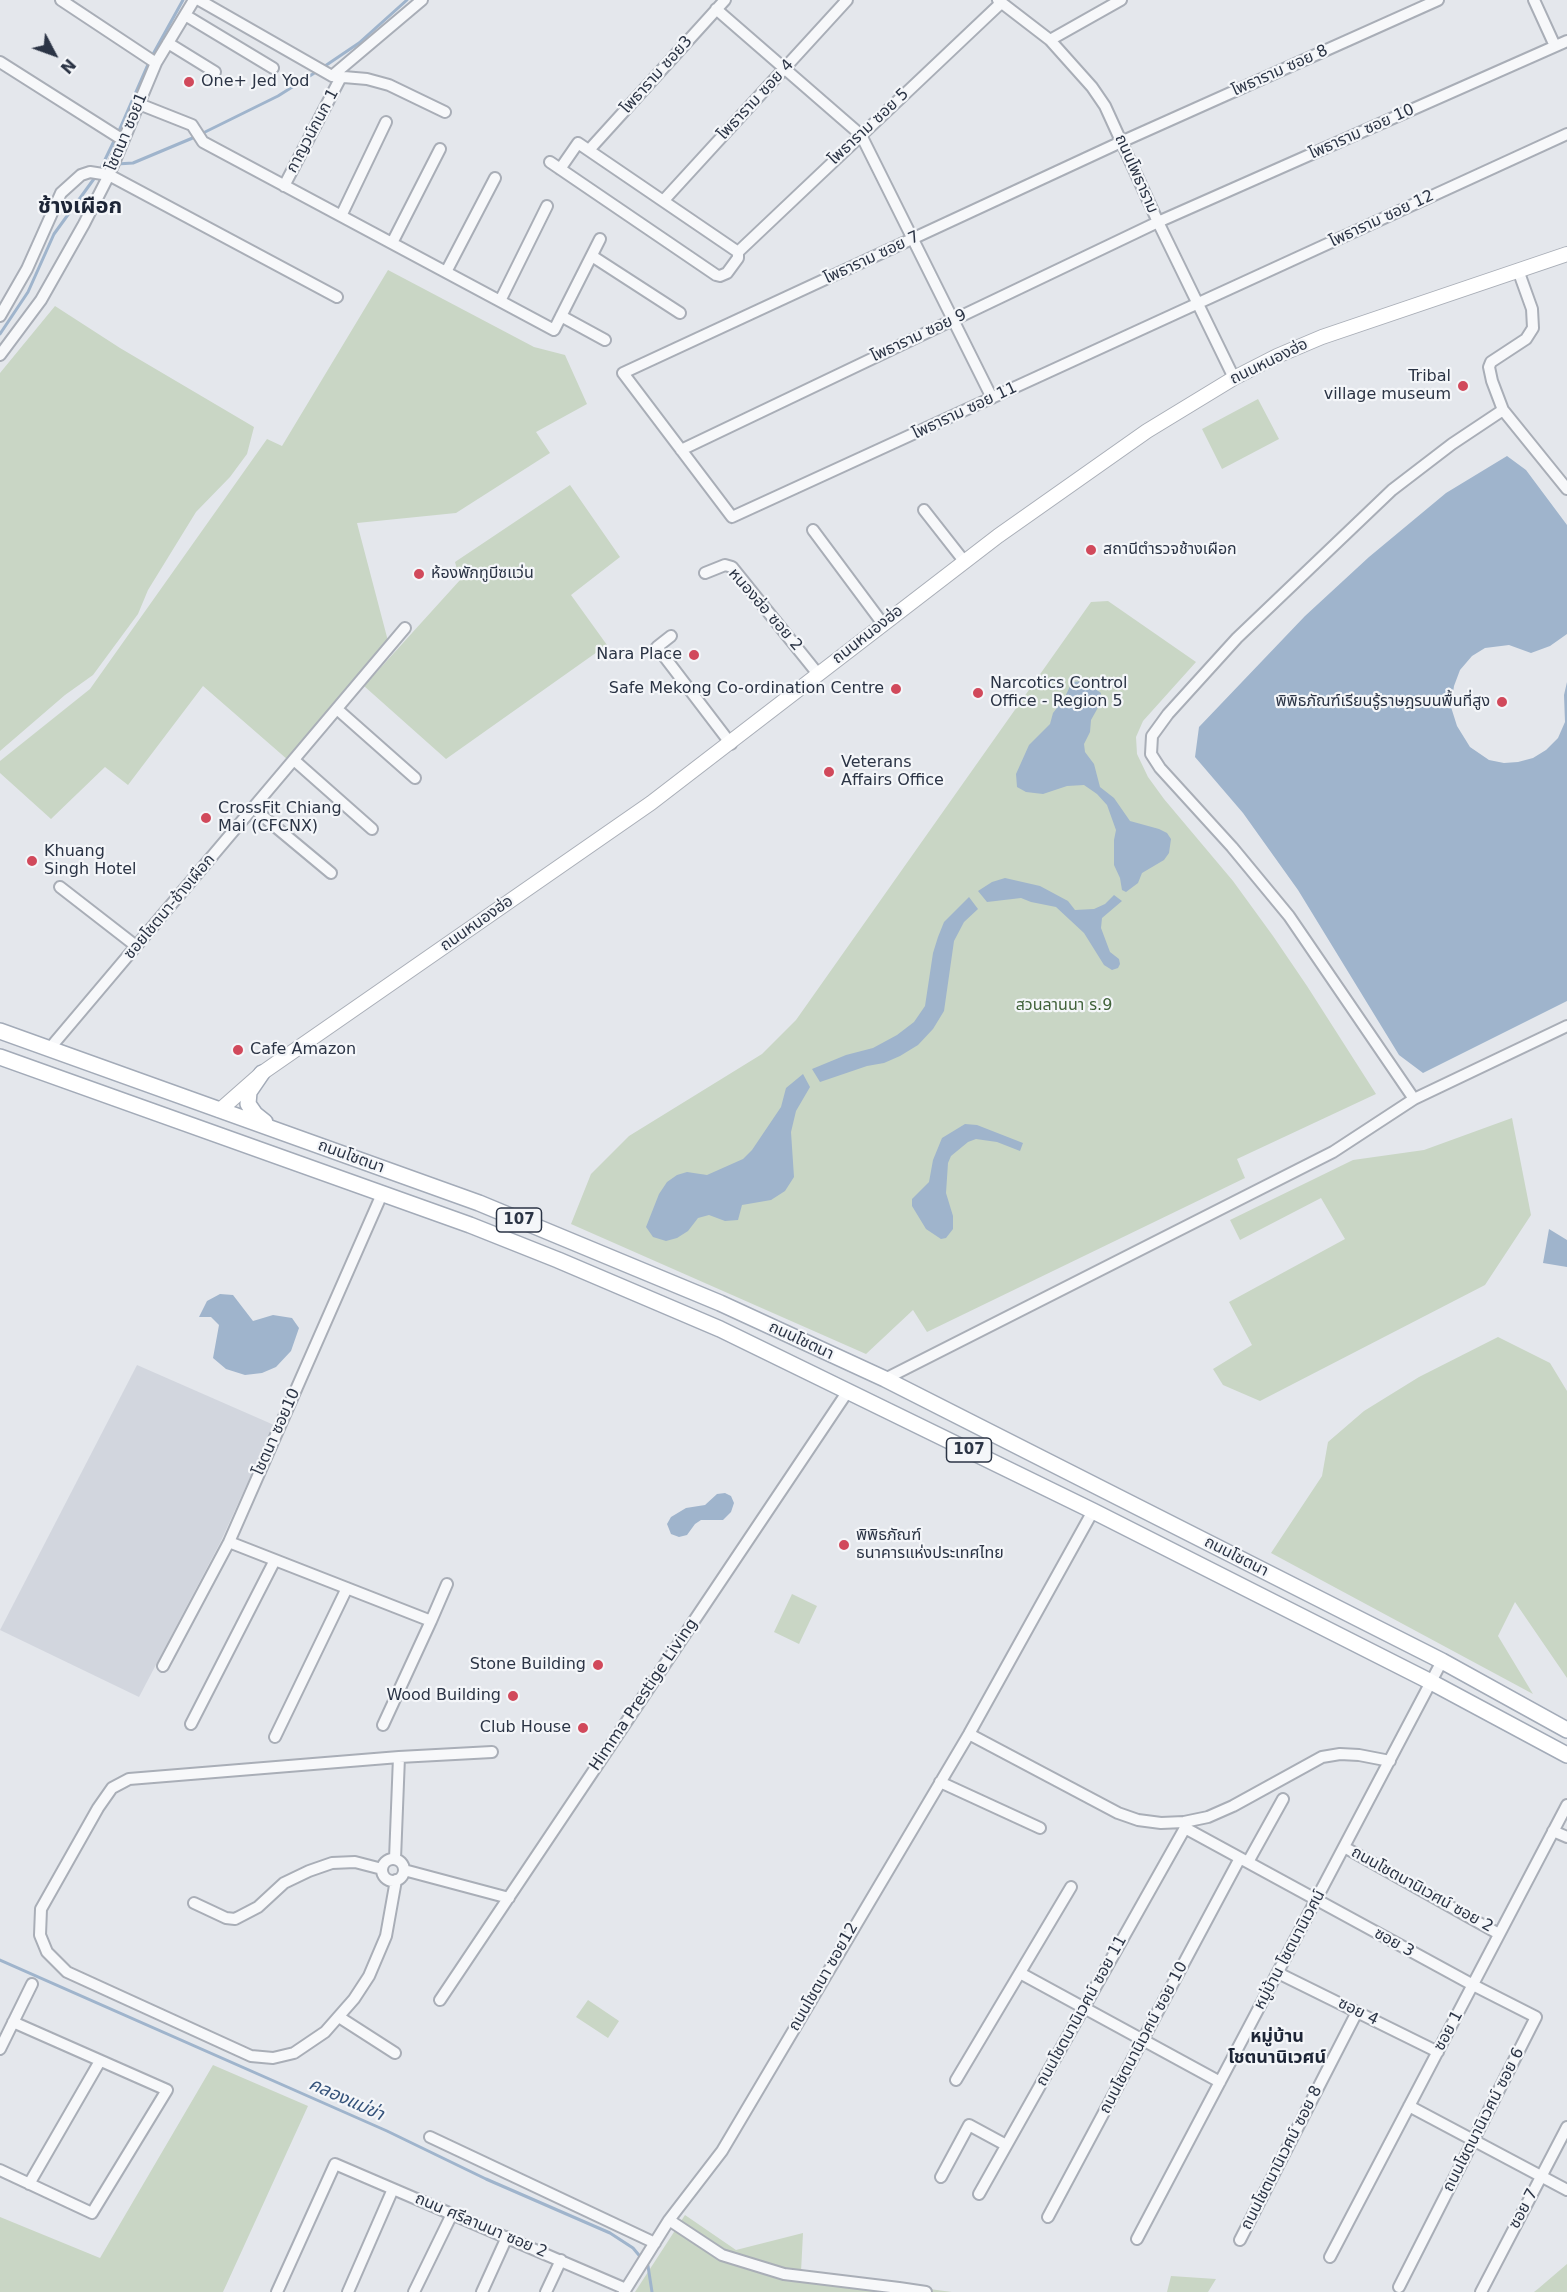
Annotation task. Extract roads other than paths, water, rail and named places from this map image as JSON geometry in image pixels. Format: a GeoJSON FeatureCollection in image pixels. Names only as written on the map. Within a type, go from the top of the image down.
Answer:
{"type":"FeatureCollection","features":[{"type":"Feature","properties":{"kind":"main road","name":"ถนนหนองฮ่อ"},"geometry":{"type":"LineString","coordinates":[[220,1110],[261,1073],[651,803],[731,744],[964,561],[1148,430],[1234,378],[1276,356],[1322,337],[1567,254]]}},
{"type":"Feature","properties":{"kind":"main road","name":"ถนนโชตนา"},"geometry":{"type":"LineString","coordinates":[[0,1031],[479,1203],[720,1303],[885,1379],[1442,1661],[1567,1730]]}},
{"type":"Feature","properties":{"kind":"main road","name":"ถนนโชตนา"},"geometry":{"type":"LineString","coordinates":[[0,1057],[470,1224],[710,1325],[1093,1511],[1431,1682],[1567,1755]]}},
{"type":"Feature","properties":{"kind":"main road"},"geometry":{"type":"LineString","coordinates":[[261,1073],[249,1092],[248,1104],[255,1114],[274,1128]]}},
{"type":"Feature","properties":{"kind":"main road"},"geometry":{"type":"LineString","coordinates":[[212,1133],[220,1110]]}},
{"type":"Feature","properties":{"kind":"main road"},"geometry":{"type":"LineString","coordinates":[[470,1224],[479,1203]]}},
{"type":"Feature","properties":{"kind":"street"},"geometry":{"type":"LineString","coordinates":[[61,0],[156,63]]}},
{"type":"Feature","properties":{"kind":"street","name":"โชตนา ซอย1"},"geometry":{"type":"LineString","coordinates":[[0,355],[41,300],[109,175],[156,63],[194,0]]}},
{"type":"Feature","properties":{"kind":"street"},"geometry":{"type":"LineString","coordinates":[[199,0],[315,68],[336,76],[367,79],[389,85],[445,112]]}},
{"type":"Feature","properties":{"kind":"street"},"geometry":{"type":"LineString","coordinates":[[336,76],[422,0]]}},
{"type":"Feature","properties":{"kind":"street","name":"โพธาราม ซอย3"},"geometry":{"type":"LineString","coordinates":[[589,150],[725,0]]}},
{"type":"Feature","properties":{"kind":"street","name":"โพธาราม ซอย 4"},"geometry":{"type":"LineString","coordinates":[[664,200],[847,0]]}},
{"type":"Feature","properties":{"kind":"street"},"geometry":{"type":"LineString","coordinates":[[1050,40],[1121,0]]}},
{"type":"Feature","properties":{"kind":"street","name":"โพธาราม ซอย 8"},"geometry":{"type":"LineString","coordinates":[[1121,142],[1438,0]]}},
{"type":"Feature","properties":{"kind":"street"},"geometry":{"type":"LineString","coordinates":[[1534,0],[1555,46]]}},
{"type":"Feature","properties":{"kind":"street","name":"ถนนโพธาราม"},"geometry":{"type":"LineString","coordinates":[[999,1],[1050,40],[1092,87],[1105,106],[1197,305],[1234,378]]}},
{"type":"Feature","properties":{"kind":"street","name":"โพธาราม ซอย 5"},"geometry":{"type":"LineString","coordinates":[[560,169],[720,276],[727,273],[738,258],[738,252],[999,1]]}},
{"type":"Feature","properties":{"kind":"street"},"geometry":{"type":"LineString","coordinates":[[717,9],[861,135],[993,398]]}},
{"type":"Feature","properties":{"kind":"street"},"geometry":{"type":"LineString","coordinates":[[185,15],[273,68]]}},
{"type":"Feature","properties":{"kind":"street","name":"โพธาราม ซอย 10"},"geometry":{"type":"LineString","coordinates":[[1158,222],[1567,41]]}},
{"type":"Feature","properties":{"kind":"street"},"geometry":{"type":"LineString","coordinates":[[168,43],[215,72]]}},
{"type":"Feature","properties":{"kind":"street"},"geometry":{"type":"LineString","coordinates":[[0,62],[123,140]]}},
{"type":"Feature","properties":{"kind":"street","name":"กาญวน์กนก 1"},"geometry":{"type":"LineString","coordinates":[[284,186],[336,76]]}},
{"type":"Feature","properties":{"kind":"street"},"geometry":{"type":"LineString","coordinates":[[139,104],[192,125],[203,142],[554,330],[600,239]]}},
{"type":"Feature","properties":{"kind":"street"},"geometry":{"type":"LineString","coordinates":[[341,216],[386,122]]}},
{"type":"Feature","properties":{"kind":"street","name":"โพธาราม ซอย 12"},"geometry":{"type":"LineString","coordinates":[[1197,305],[1567,134]]}},
{"type":"Feature","properties":{"kind":"street","name":"โพธาราม ซอย 7"},"geometry":{"type":"LineString","coordinates":[[681,450],[623,373],[1121,142]]}},
{"type":"Feature","properties":{"kind":"street"},"geometry":{"type":"LineString","coordinates":[[550,162],[560,169],[578,143],[738,252]]}},
{"type":"Feature","properties":{"kind":"street"},"geometry":{"type":"LineString","coordinates":[[392,243],[440,149]]}},
{"type":"Feature","properties":{"kind":"street"},"geometry":{"type":"LineString","coordinates":[[0,316],[27,269],[61,193],[81,175],[90,172],[109,175],[338,297]]}},
{"type":"Feature","properties":{"kind":"street"},"geometry":{"type":"LineString","coordinates":[[446,272],[495,178]]}},
{"type":"Feature","properties":{"kind":"street"},"geometry":{"type":"LineString","coordinates":[[500,301],[547,206]]}},
{"type":"Feature","properties":{"kind":"street","name":"โพธาราม ซอย 9"},"geometry":{"type":"LineString","coordinates":[[681,450],[1158,222]]}},
{"type":"Feature","properties":{"kind":"street"},"geometry":{"type":"LineString","coordinates":[[592,256],[680,314]]}},
{"type":"Feature","properties":{"kind":"street"},"geometry":{"type":"LineString","coordinates":[[1518,270],[1532,309],[1533,328],[1526,339],[1491,362],[1489,367],[1503,410],[1567,489]]}},
{"type":"Feature","properties":{"kind":"street","name":"โพธาราม ซอย 11"},"geometry":{"type":"LineString","coordinates":[[681,450],[732,517],[1197,305]]}},
{"type":"Feature","properties":{"kind":"street"},"geometry":{"type":"LineString","coordinates":[[561,316],[605,340]]}},
{"type":"Feature","properties":{"kind":"street"},"geometry":{"type":"LineString","coordinates":[[1414,1099],[1289,916],[1232,847],[1160,768],[1151,753],[1152,736],[1168,714],[1237,638],[1392,490],[1452,444],[1503,410]]}},
{"type":"Feature","properties":{"kind":"street"},"geometry":{"type":"LineString","coordinates":[[924,510],[964,561]]}},
{"type":"Feature","properties":{"kind":"street"},"geometry":{"type":"LineString","coordinates":[[813,530],[883,624]]}},
{"type":"Feature","properties":{"kind":"street","name":"หนองฮ่อ ซอย 2"},"geometry":{"type":"LineString","coordinates":[[705,573],[725,565],[732,567],[818,674]]}},
{"type":"Feature","properties":{"kind":"street","name":"ซอยโชตนา-ช้างเผือก"},"geometry":{"type":"LineString","coordinates":[[50,1048],[405,628]]}},
{"type":"Feature","properties":{"kind":"street"},"geometry":{"type":"LineString","coordinates":[[671,636],[657,647],[731,744]]}},
{"type":"Feature","properties":{"kind":"street"},"geometry":{"type":"LineString","coordinates":[[337,709],[415,778]]}},
{"type":"Feature","properties":{"kind":"street"},"geometry":{"type":"LineString","coordinates":[[294,760],[372,829]]}},
{"type":"Feature","properties":{"kind":"street"},"geometry":{"type":"LineString","coordinates":[[254,808],[331,873]]}},
{"type":"Feature","properties":{"kind":"street"},"geometry":{"type":"LineString","coordinates":[[60,887],[136,946]]}},
{"type":"Feature","properties":{"kind":"street"},"geometry":{"type":"LineString","coordinates":[[885,1379],[1333,1152],[1414,1099],[1567,1026]]}},
{"type":"Feature","properties":{"kind":"street","name":"โชตนา ซอย10"},"geometry":{"type":"LineString","coordinates":[[163,1666],[229,1542],[382,1194]]}},
{"type":"Feature","properties":{"kind":"street","name":"Himma Prestige Living"},"geometry":{"type":"LineString","coordinates":[[440,2000],[848,1391]]}},
{"type":"Feature","properties":{"kind":"street","name":"ถนนโชตนา ซอย12"},"geometry":{"type":"LineString","coordinates":[[625,2290],[669,2220],[722,2151],[969,1734],[1093,1511]]}},
{"type":"Feature","properties":{"kind":"street"},"geometry":{"type":"LineString","coordinates":[[229,1542],[431,1621]]}},
{"type":"Feature","properties":{"kind":"street"},"geometry":{"type":"LineString","coordinates":[[191,1724],[275,1560]]}},
{"type":"Feature","properties":{"kind":"street"},"geometry":{"type":"LineString","coordinates":[[383,1725],[447,1584]]}},
{"type":"Feature","properties":{"kind":"street"},"geometry":{"type":"LineString","coordinates":[[275,1737],[347,1588]]}},
{"type":"Feature","properties":{"kind":"street","name":"หมู่บ้าน โชตนานิเวศน์"},"geometry":{"type":"LineString","coordinates":[[1137,2239],[1442,1661]]}},
{"type":"Feature","properties":{"kind":"street"},"geometry":{"type":"LineString","coordinates":[[969,1734],[1118,1813],[1138,1820],[1161,1824],[1208,1817],[1233,1806],[1322,1757],[1349,1755],[1390,1761]]}},
{"type":"Feature","properties":{"kind":"street"},"geometry":{"type":"LineString","coordinates":[[395,1859],[401,1863],[404,1870],[396,1881],[386,1936],[369,1976],[325,2032],[294,2053],[273,2058],[251,2056],[67,1972],[47,1953],[40,1935],[41,1909],[98,1808],[112,1788],[129,1779],[399,1757],[492,1752]]}},
{"type":"Feature","properties":{"kind":"street"},"geometry":{"type":"LineString","coordinates":[[395,1859],[399,1757]]}},
{"type":"Feature","properties":{"kind":"street"},"geometry":{"type":"LineString","coordinates":[[940,1782],[1040,1828]]}},
{"type":"Feature","properties":{"kind":"street","name":"ถนนโชตนานิเวศน์ ซอย 10"},"geometry":{"type":"LineString","coordinates":[[1048,2217],[1143,2040],[1244,1860],[1283,1799]]}},
{"type":"Feature","properties":{"kind":"street","name":"ซอย 1"},"geometry":{"type":"LineString","coordinates":[[1330,2257],[1567,1805]]}},
{"type":"Feature","properties":{"kind":"street","name":"ซอย 3"},"geometry":{"type":"LineString","coordinates":[[1185,1827],[1473,1985]]}},
{"type":"Feature","properties":{"kind":"street","name":"ถนนโชตนานิเวศน์ ซอย 11"},"geometry":{"type":"LineString","coordinates":[[979,2194],[1185,1827]]}},
{"type":"Feature","properties":{"kind":"street"},"geometry":{"type":"LineString","coordinates":[[1553,1831],[1567,1837]]}},
{"type":"Feature","properties":{"kind":"street","name":"ถนนโชตนานิเวศน์ ซอย 2"},"geometry":{"type":"LineString","coordinates":[[1344,1847],[1499,1934]]}},
{"type":"Feature","properties":{"kind":"street"},"geometry":{"type":"LineString","coordinates":[[395,1859],[385,1862],[382,1869],[385,1878],[396,1881]]}},
{"type":"Feature","properties":{"kind":"street"},"geometry":{"type":"LineString","coordinates":[[194,1903],[226,1918],[235,1919],[258,1907],[284,1883],[332,1863],[355,1862],[382,1869]]}},
{"type":"Feature","properties":{"kind":"street"},"geometry":{"type":"LineString","coordinates":[[404,1870],[509,1898]]}},
{"type":"Feature","properties":{"kind":"street"},"geometry":{"type":"LineString","coordinates":[[956,2080],[1071,1887]]}},
{"type":"Feature","properties":{"kind":"street"},"geometry":{"type":"LineString","coordinates":[[1020,1973],[1220,2082]]}},
{"type":"Feature","properties":{"kind":"street","name":"ซอย 4"},"geometry":{"type":"LineString","coordinates":[[1278,1973],[1438,2052]]}},
{"type":"Feature","properties":{"kind":"street"},"geometry":{"type":"LineString","coordinates":[[0,2049],[32,1984]]}},
{"type":"Feature","properties":{"kind":"street","name":"ถนนโชตนานิเวศน์ ซอย 6"},"geometry":{"type":"LineString","coordinates":[[1399,2287],[1536,2017],[1473,1985]]}},
{"type":"Feature","properties":{"kind":"street","name":"ถนนโชตนานิเวศน์ ซอย 8"},"geometry":{"type":"LineString","coordinates":[[1240,2240],[1357,2012]]}},
{"type":"Feature","properties":{"kind":"street"},"geometry":{"type":"LineString","coordinates":[[339,2017],[395,2053]]}},
{"type":"Feature","properties":{"kind":"street"},"geometry":{"type":"LineString","coordinates":[[0,2170],[92,2213],[167,2090],[13,2022]]}},
{"type":"Feature","properties":{"kind":"street"},"geometry":{"type":"LineString","coordinates":[[29,2184],[100,2061]]}},
{"type":"Feature","properties":{"kind":"street"},"geometry":{"type":"LineString","coordinates":[[1409,2106],[1567,2190]]}},
{"type":"Feature","properties":{"kind":"street"},"geometry":{"type":"LineString","coordinates":[[941,2177],[969,2125],[1006,2145]]}},
{"type":"Feature","properties":{"kind":"street","name":"ซอย 7"},"geometry":{"type":"LineString","coordinates":[[1481,2292],[1567,2127]]}},
{"type":"Feature","properties":{"kind":"street"},"geometry":{"type":"LineString","coordinates":[[430,2138],[655,2243]]}},
{"type":"Feature","properties":{"kind":"street","name":"ถนน ศรีลานนา ซอย 2"},"geometry":{"type":"LineString","coordinates":[[277,2292],[335,2164],[561,2260],[625,2290]]}},
{"type":"Feature","properties":{"kind":"street"},"geometry":{"type":"LineString","coordinates":[[348,2292],[393,2189]]}},
{"type":"Feature","properties":{"kind":"street"},"geometry":{"type":"LineString","coordinates":[[414,2292],[452,2214]]}},
{"type":"Feature","properties":{"kind":"street"},"geometry":{"type":"LineString","coordinates":[[669,2220],[722,2254],[784,2274],[926,2292]]}},
{"type":"Feature","properties":{"kind":"street"},"geometry":{"type":"LineString","coordinates":[[482,2292],[507,2237]]}},
{"type":"Feature","properties":{"kind":"street"},"geometry":{"type":"LineString","coordinates":[[546,2292],[561,2260]]}},
{"type":"Feature","properties":{"kind":"water"},"geometry":{"type":"Polygon","coordinates":[[[1507,456],[1526,470],[1567,525],[1567,634],[1550,646],[1531,653],[1509,645],[1485,648],[1472,656],[1460,670],[1454,686],[1451,707],[1457,726],[1470,747],[1489,760],[1504,763],[1518,762],[1533,758],[1546,750],[1558,738],[1565,722],[1564,695],[1567,682],[1567,1001],[1423,1073],[1399,1055],[1298,890],[1243,813],[1195,757],[1199,727],[1305,616],[1369,557],[1446,493],[1507,456]]]}},
{"type":"Feature","properties":{"kind":"water"},"geometry":{"type":"Polygon","coordinates":[[[1084,681],[1101,693],[1100,704],[1091,720],[1090,732],[1084,744],[1085,752],[1094,764],[1100,787],[1114,798],[1130,821],[1159,829],[1167,833],[1171,839],[1169,853],[1164,860],[1142,873],[1138,883],[1126,892],[1122,890],[1114,865],[1116,830],[1107,805],[1097,794],[1084,785],[1067,786],[1043,794],[1026,792],[1017,787],[1016,774],[1029,745],[1050,724],[1053,713],[1064,699],[1072,682],[1084,681]]]}},
{"type":"Feature","properties":{"kind":"water"},"geometry":{"type":"Polygon","coordinates":[[[1005,878],[1040,886],[1068,901],[1075,910],[1094,909],[1105,904],[1114,895],[1122,901],[1102,918],[1101,928],[1110,952],[1119,959],[1118,968],[1112,970],[1104,965],[1084,933],[1056,907],[1021,898],[987,902],[978,891],[992,882],[1005,878]]]}},
{"type":"Feature","properties":{"kind":"water"},"geometry":{"type":"Polygon","coordinates":[[[969,897],[978,909],[964,922],[954,941],[944,1011],[933,1029],[918,1045],[900,1056],[820,1082],[812,1069],[846,1055],[873,1048],[897,1035],[914,1022],[925,1006],[933,953],[944,922],[969,897]]]}},
{"type":"Feature","properties":{"kind":"water"},"geometry":{"type":"Polygon","coordinates":[[[803,1074],[810,1087],[796,1111],[791,1132],[794,1177],[785,1191],[771,1200],[742,1205],[738,1220],[725,1221],[709,1215],[698,1218],[688,1231],[677,1238],[666,1241],[653,1237],[646,1227],[659,1194],[667,1182],[687,1172],[707,1175],[743,1159],[752,1150],[781,1107],[786,1088],[803,1074]]]}},
{"type":"Feature","properties":{"kind":"water"},"geometry":{"type":"Polygon","coordinates":[[[965,1124],[977,1125],[1023,1143],[1020,1151],[997,1142],[976,1139],[968,1142],[951,1156],[948,1163],[946,1193],[953,1216],[953,1229],[946,1238],[941,1239],[926,1229],[912,1206],[912,1199],[929,1182],[933,1160],[942,1138],[965,1124]]]}},
{"type":"Feature","properties":{"kind":"water"},"geometry":{"type":"Polygon","coordinates":[[[1549,1229],[1567,1240],[1567,1267],[1543,1263],[1549,1229]]]}},
{"type":"Feature","properties":{"kind":"water"},"geometry":{"type":"Polygon","coordinates":[[[220,1294],[233,1295],[253,1321],[273,1315],[292,1318],[299,1328],[291,1351],[276,1367],[262,1373],[245,1375],[226,1369],[213,1358],[219,1325],[211,1317],[199,1317],[207,1301],[220,1294]]]}},
{"type":"Feature","properties":{"kind":"water"},"geometry":{"type":"Polygon","coordinates":[[[725,1493],[731,1496],[734,1503],[731,1512],[723,1520],[701,1520],[687,1535],[679,1537],[671,1534],[667,1524],[671,1517],[686,1508],[705,1505],[717,1494],[725,1493]]]}},
{"type":"Feature","properties":{"kind":"waterway"},"geometry":{"type":"LineString","coordinates":[[152,56],[183,0]]}},
{"type":"Feature","properties":{"kind":"waterway"},"geometry":{"type":"LineString","coordinates":[[322,68],[359,43],[407,0]]}},
{"type":"Feature","properties":{"kind":"waterway"},"geometry":{"type":"LineString","coordinates":[[118,133],[149,62]]}},
{"type":"Feature","properties":{"kind":"waterway"},"geometry":{"type":"LineString","coordinates":[[201,134],[278,96],[316,72]]}},
{"type":"Feature","properties":{"kind":"waterway"},"geometry":{"type":"LineString","coordinates":[[117,164],[133,163],[195,137]]}},
{"type":"Feature","properties":{"kind":"waterway"},"geometry":{"type":"LineString","coordinates":[[100,170],[115,139]]}},
{"type":"Feature","properties":{"kind":"waterway"},"geometry":{"type":"LineString","coordinates":[[0,334],[28,292],[54,234],[96,176]]}},
{"type":"Feature","properties":{"kind":"waterway","name":"คลองแม่ข่า"},"geometry":{"type":"LineString","coordinates":[[0,1960],[387,2131],[486,2179],[610,2233],[633,2248],[648,2266],[652,2292]]}},
{"type":"Feature","properties":{"kind":"place","name":"One+ Jed Yod"},"geometry":{"type":"Point","coordinates":[189,82]}},
{"type":"Feature","properties":{"kind":"place","name":"Tribal village museum"},"geometry":{"type":"Point","coordinates":[1463,386]}},
{"type":"Feature","properties":{"kind":"place","name":"สถานีตำรวจช้างเผือก"},"geometry":{"type":"Point","coordinates":[1091,550]}},
{"type":"Feature","properties":{"kind":"place","name":"ห้องพักทูบีซแว่น"},"geometry":{"type":"Point","coordinates":[419,574]}},
{"type":"Feature","properties":{"kind":"place","name":"Nara Place"},"geometry":{"type":"Point","coordinates":[694,655]}},
{"type":"Feature","properties":{"kind":"place","name":"Safe Mekong Co-ordination Centre"},"geometry":{"type":"Point","coordinates":[896,689]}},
{"type":"Feature","properties":{"kind":"place","name":"Narcotics Control Office - Region 5"},"geometry":{"type":"Point","coordinates":[978,693]}},
{"type":"Feature","properties":{"kind":"place","name":"พิพิธภัณฑ์เรียนรู้ราษฎรบนพื้นที่สูง"},"geometry":{"type":"Point","coordinates":[1502,702]}},
{"type":"Feature","properties":{"kind":"place","name":"Veterans Affairs Office"},"geometry":{"type":"Point","coordinates":[829,772]}},
{"type":"Feature","properties":{"kind":"place","name":"CrossFit Chiang Mai (CFCNX)"},"geometry":{"type":"Point","coordinates":[206,818]}},
{"type":"Feature","properties":{"kind":"place","name":"Khuang Singh Hotel"},"geometry":{"type":"Point","coordinates":[32,861]}},
{"type":"Feature","properties":{"kind":"place","name":"Cafe Amazon"},"geometry":{"type":"Point","coordinates":[238,1050]}},
{"type":"Feature","properties":{"kind":"place","name":"พิพิธภัณฑ์ ธนาคารแห่งประเทศไทย"},"geometry":{"type":"Point","coordinates":[844,1545]}},
{"type":"Feature","properties":{"kind":"place","name":"Stone Building"},"geometry":{"type":"Point","coordinates":[598,1665]}},
{"type":"Feature","properties":{"kind":"place","name":"Wood Building"},"geometry":{"type":"Point","coordinates":[513,1696]}},
{"type":"Feature","properties":{"kind":"place","name":"Club House"},"geometry":{"type":"Point","coordinates":[583,1728]}},
{"type":"Feature","properties":{"kind":"district","name":"ช้างเผือก"},"geometry":{"type":"Point","coordinates":[80,207]}},
{"type":"Feature","properties":{"kind":"district","name":"หมู่บ้าน โชตนานิเวศน์"},"geometry":{"type":"Point","coordinates":[1277,2047]}},
{"type":"Feature","properties":{"kind":"park label","name":"สวนลานนา ร.9"},"geometry":{"type":"Point","coordinates":[1064,1006]}}]}
